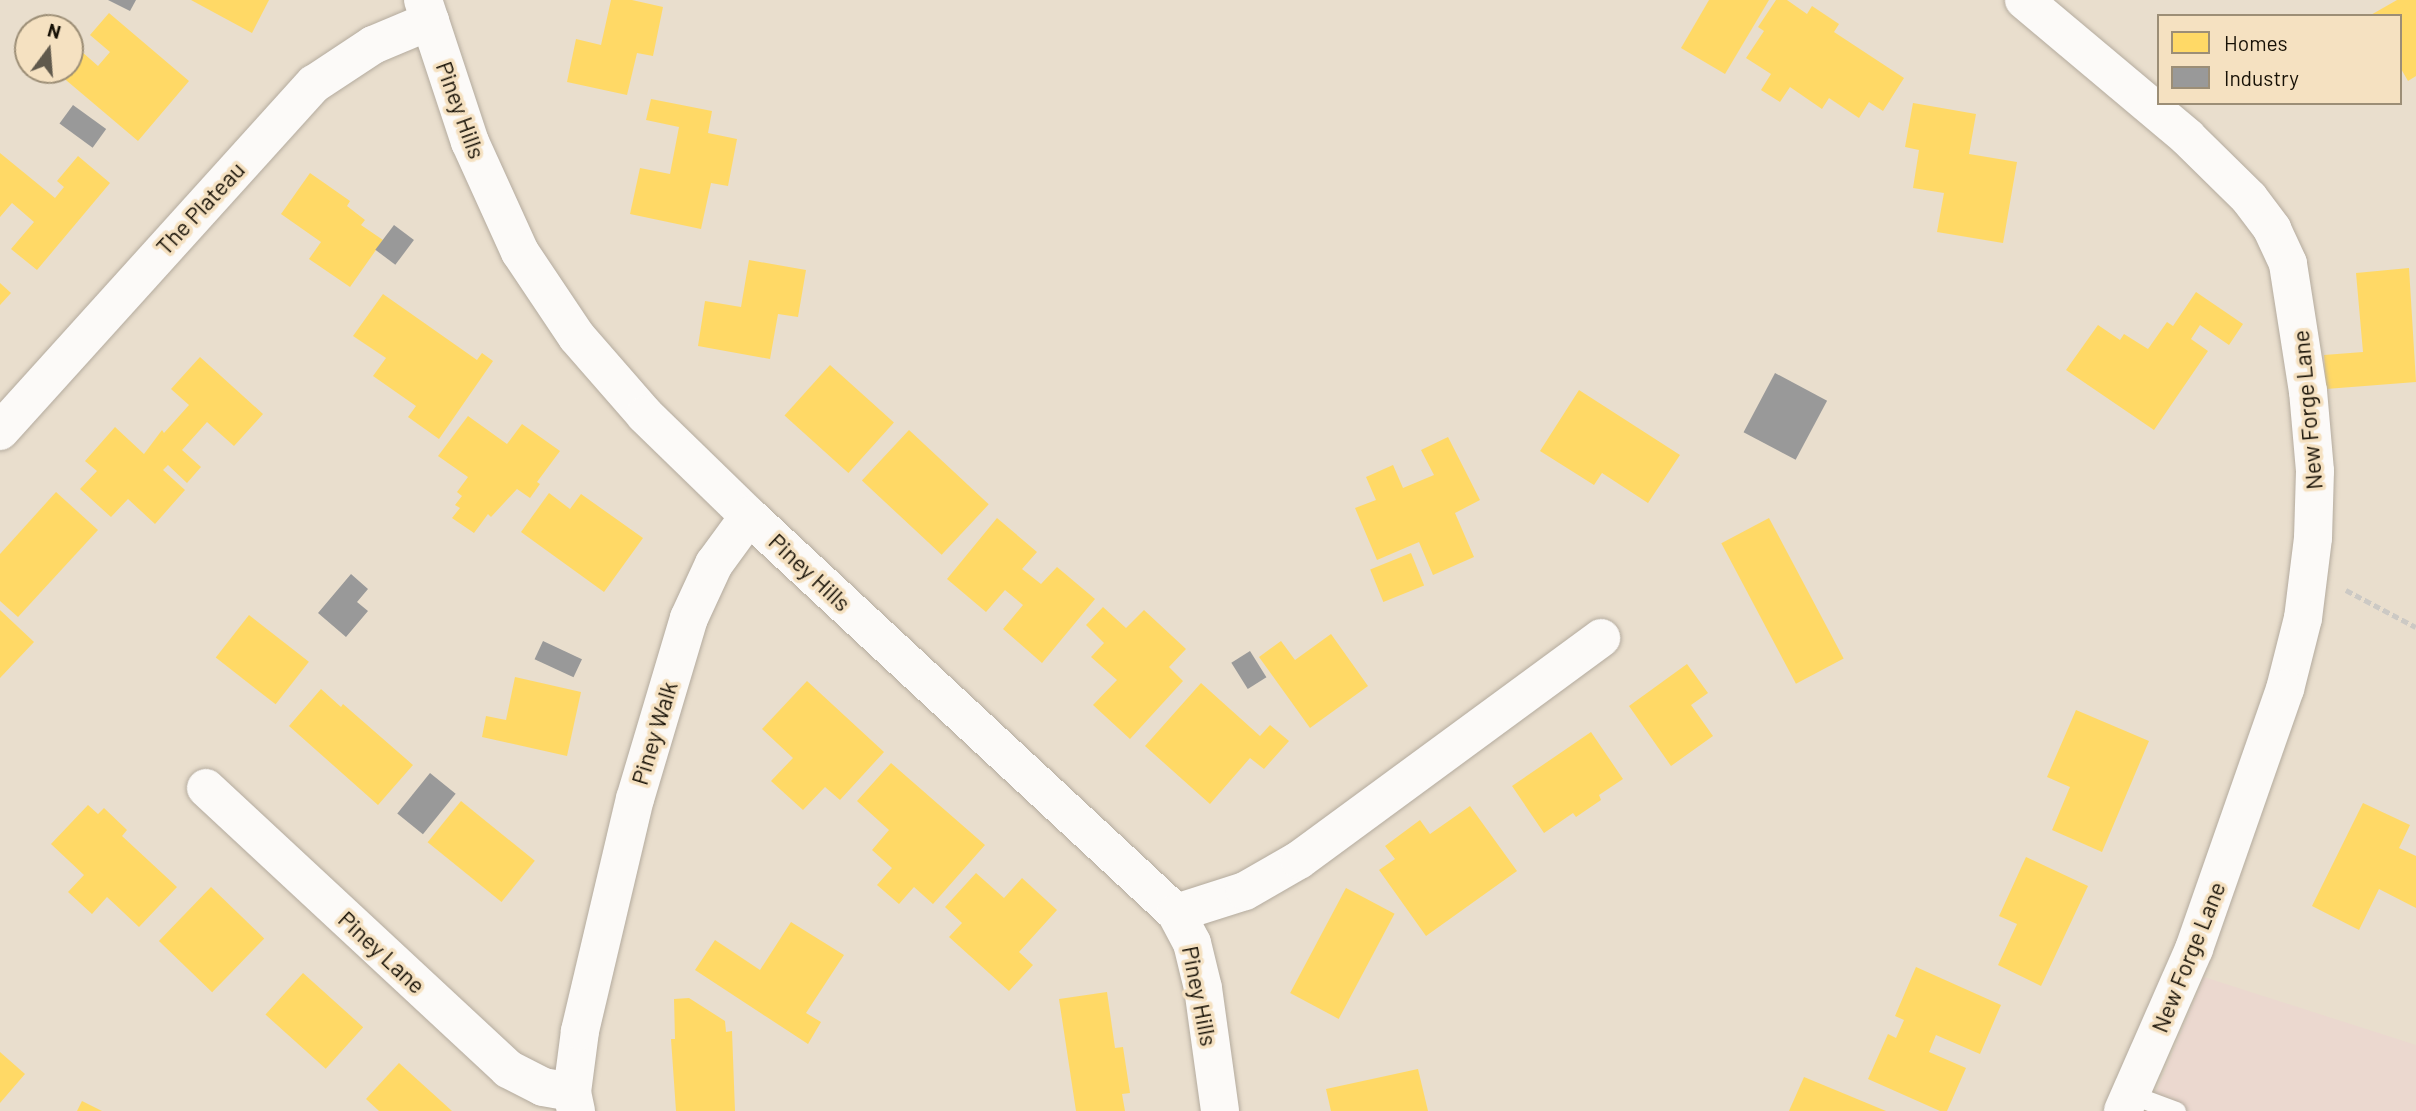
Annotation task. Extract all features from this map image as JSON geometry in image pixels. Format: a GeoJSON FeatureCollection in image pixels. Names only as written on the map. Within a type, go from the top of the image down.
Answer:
{"type":"FeatureCollection","features":[{"type":"Feature","properties":{"kind":"street","name":"New Forge Lane"},"geometry":{"type":"LineString","coordinates":[[2024,0],[2188,137],[2249,198],[2272,229],[2288,264],[2308,391],[2315,471],[2302,618],[2277,714],[2194,949],[2127,1102]]}},
{"type":"Feature","properties":{"kind":"street","name":"The Plateau"},"geometry":{"type":"LineString","coordinates":[[0,431],[314,84],[426,10]]}},
{"type":"Feature","properties":{"kind":"street","name":"Piney Hills"},"geometry":{"type":"LineString","coordinates":[[426,10],[470,142],[520,252],[577,337],[636,405],[749,516],[1177,913],[1192,943],[1203,988],[1220,1111]]}},
{"type":"Feature","properties":{"kind":"street","name":"Piney Walk"},"geometry":{"type":"LineString","coordinates":[[593,965],[635,799],[689,618],[713,564],[749,516]]}},
{"type":"Feature","properties":{"kind":"street"},"geometry":{"type":"LineString","coordinates":[[1177,913],[1245,891],[1299,860],[1601,638]]}},
{"type":"Feature","properties":{"kind":"street","name":"Piney Lane"},"geometry":{"type":"LineString","coordinates":[[206,788],[508,1069],[574,1102],[593,965]]}},
{"type":"Feature","properties":{"kind":"lane"},"geometry":{"type":"LineString","coordinates":[[2127,1102],[2176,1111]]}},
{"type":"Feature","properties":{"kind":"path"},"geometry":{"type":"LineString","coordinates":[[2308,569],[2416,627]]}},
{"type":"Feature","properties":{"kind":"shaded area"},"geometry":{"type":"Polygon","coordinates":[[[2204,977],[2416,1045],[2416,1111],[2148,1111],[2204,977]]]}},
{"type":"Feature","properties":{"kind":"building: Homes"},"geometry":{"type":"Polygon","coordinates":[[[191,0],[269,0],[252,33],[191,0]]]}},
{"type":"Feature","properties":{"kind":"building: Homes"},"geometry":{"type":"Polygon","coordinates":[[[611,0],[632,0],[663,7],[653,56],[637,53],[627,95],[567,82],[576,39],[601,45],[611,0]]]}},
{"type":"Feature","properties":{"kind":"building: Homes"},"geometry":{"type":"Polygon","coordinates":[[[1709,0],[1769,0],[1725,74],[1681,48],[1709,0]]]}},
{"type":"Feature","properties":{"kind":"building: Homes"},"geometry":{"type":"Polygon","coordinates":[[[1776,0],[1787,0],[1807,14],[1812,6],[1839,24],[1834,32],[1904,78],[1883,111],[1869,102],[1859,118],[1829,98],[1822,109],[1790,87],[1780,102],[1761,90],[1771,74],[1746,58],[1764,31],[1758,27],[1776,0]]]}},
{"type":"Feature","properties":{"kind":"building: Homes"},"geometry":{"type":"Polygon","coordinates":[[[2397,0],[2416,0],[2416,76],[2408,81],[2402,70],[2402,14],[2372,14],[2397,0]]]}},
{"type":"Feature","properties":{"kind":"building: Homes"},"geometry":{"type":"Polygon","coordinates":[[[109,13],[189,81],[138,141],[71,84],[84,84],[84,54],[98,66],[110,52],[90,35],[109,13]]]}},
{"type":"Feature","properties":{"kind":"building: Homes"},"geometry":{"type":"Polygon","coordinates":[[[651,99],[712,111],[708,133],[737,139],[728,186],[711,183],[701,229],[630,214],[640,168],[670,174],[679,127],[646,120],[651,99]]]}},
{"type":"Feature","properties":{"kind":"building: Homes"},"geometry":{"type":"Polygon","coordinates":[[[1913,103],[1976,114],[1969,154],[2017,162],[2003,243],[1937,232],[1944,193],[1913,188],[1919,150],[1905,147],[1913,103]]]}},
{"type":"Feature","properties":{"kind":"building: Homes"},"geometry":{"type":"Polygon","coordinates":[[[0,153],[55,198],[64,187],[57,181],[78,156],[110,183],[37,270],[11,249],[34,222],[12,203],[0,217],[0,153]]]}},
{"type":"Feature","properties":{"kind":"building: Homes"},"geometry":{"type":"Polygon","coordinates":[[[310,173],[350,201],[347,206],[365,220],[361,225],[383,240],[350,287],[309,259],[321,242],[281,214],[310,173]]]}},
{"type":"Feature","properties":{"kind":"building: Homes"},"geometry":{"type":"Polygon","coordinates":[[[749,260],[806,270],[798,317],[778,314],[770,359],[698,346],[705,301],[741,307],[749,260]]]}},
{"type":"Feature","properties":{"kind":"building: Homes"},"geometry":{"type":"Polygon","coordinates":[[[2409,268],[2416,382],[2326,389],[2324,355],[2363,352],[2356,273],[2409,268]]]}},
{"type":"Feature","properties":{"kind":"building: Homes"},"geometry":{"type":"Polygon","coordinates":[[[0,283],[11,293],[0,305],[0,283]]]}},
{"type":"Feature","properties":{"kind":"building: Homes"},"geometry":{"type":"Polygon","coordinates":[[[2196,292],[2243,324],[2229,345],[2200,325],[2191,339],[2208,351],[2154,430],[2066,370],[2098,325],[2120,340],[2124,334],[2148,349],[2167,322],[2173,326],[2196,292]]]}},
{"type":"Feature","properties":{"kind":"building: Homes"},"geometry":{"type":"Polygon","coordinates":[[[383,294],[477,360],[482,353],[493,361],[439,439],[408,417],[416,406],[373,376],[386,358],[353,336],[383,294]]]}},
{"type":"Feature","properties":{"kind":"building: Homes"},"geometry":{"type":"Polygon","coordinates":[[[200,357],[263,414],[234,446],[207,422],[182,450],[201,467],[187,483],[168,465],[163,470],[185,490],[155,524],[128,499],[111,517],[80,489],[97,471],[85,461],[115,427],[144,454],[162,430],[164,433],[189,405],[171,389],[200,357]]]}},
{"type":"Feature","properties":{"kind":"building: Homes"},"geometry":{"type":"Polygon","coordinates":[[[830,365],[894,423],[848,473],[784,416],[830,365]]]}},
{"type":"Feature","properties":{"kind":"building: Homes"},"geometry":{"type":"Polygon","coordinates":[[[1579,390],[1680,455],[1648,503],[1602,473],[1594,485],[1540,451],[1579,390]]]}},
{"type":"Feature","properties":{"kind":"building: Homes"},"geometry":{"type":"Polygon","coordinates":[[[468,416],[507,444],[522,424],[560,451],[537,482],[540,484],[530,498],[517,489],[491,517],[488,514],[474,533],[452,518],[460,508],[455,505],[462,496],[457,492],[468,477],[438,456],[468,416]]]}},
{"type":"Feature","properties":{"kind":"building: Homes"},"geometry":{"type":"Polygon","coordinates":[[[909,430],[989,504],[942,555],[862,480],[909,430]]]}},
{"type":"Feature","properties":{"kind":"building: Homes"},"geometry":{"type":"Polygon","coordinates":[[[1448,437],[1480,500],[1455,513],[1474,557],[1433,575],[1419,542],[1377,560],[1355,508],[1376,500],[1366,477],[1393,465],[1403,488],[1434,475],[1421,450],[1448,437]]]}},
{"type":"Feature","properties":{"kind":"building: Homes"},"geometry":{"type":"Polygon","coordinates":[[[56,492],[98,530],[18,617],[0,601],[0,554],[56,492]]]}},
{"type":"Feature","properties":{"kind":"building: Homes"},"geometry":{"type":"Polygon","coordinates":[[[549,493],[570,509],[581,494],[643,538],[604,592],[521,532],[549,493]]]}},
{"type":"Feature","properties":{"kind":"building: Homes"},"geometry":{"type":"Polygon","coordinates":[[[997,518],[1037,552],[1022,569],[1041,584],[1057,567],[1095,599],[1042,663],[1003,629],[1023,605],[1005,590],[986,612],[947,579],[997,518]]]}},
{"type":"Feature","properties":{"kind":"building: Homes"},"geometry":{"type":"Polygon","coordinates":[[[1769,518],[1844,658],[1796,684],[1721,543],[1769,518]]]}},
{"type":"Feature","properties":{"kind":"building: Homes"},"geometry":{"type":"Polygon","coordinates":[[[1411,553],[1424,585],[1383,602],[1370,569],[1411,553]]]}},
{"type":"Feature","properties":{"kind":"building: Homes"},"geometry":{"type":"Polygon","coordinates":[[[1103,607],[1126,628],[1144,610],[1186,649],[1169,667],[1183,681],[1130,739],[1093,705],[1117,680],[1091,657],[1104,643],[1086,625],[1103,607]]]}},
{"type":"Feature","properties":{"kind":"building: Homes"},"geometry":{"type":"Polygon","coordinates":[[[0,610],[34,642],[0,678],[0,610]]]}},
{"type":"Feature","properties":{"kind":"building: Homes"},"geometry":{"type":"Polygon","coordinates":[[[249,615],[309,662],[276,704],[216,658],[249,615]]]}},
{"type":"Feature","properties":{"kind":"building: Homes"},"geometry":{"type":"Polygon","coordinates":[[[1331,634],[1368,686],[1310,728],[1259,657],[1281,641],[1295,660],[1331,634]]]}},
{"type":"Feature","properties":{"kind":"building: Homes"},"geometry":{"type":"Polygon","coordinates":[[[1687,664],[1708,693],[1691,705],[1713,736],[1671,766],[1629,706],[1687,664]]]}},
{"type":"Feature","properties":{"kind":"building: Homes"},"geometry":{"type":"Polygon","coordinates":[[[515,677],[581,692],[567,756],[482,737],[486,716],[506,720],[515,677]]]}},
{"type":"Feature","properties":{"kind":"building: Homes"},"geometry":{"type":"Polygon","coordinates":[[[807,681],[884,752],[840,800],[825,787],[803,810],[771,781],[793,758],[762,729],[807,681]]]}},
{"type":"Feature","properties":{"kind":"building: Homes"},"geometry":{"type":"Polygon","coordinates":[[[1201,683],[1260,736],[1270,725],[1289,741],[1264,769],[1250,758],[1210,804],[1145,746],[1201,683]]]}},
{"type":"Feature","properties":{"kind":"building: Homes"},"geometry":{"type":"Polygon","coordinates":[[[321,689],[341,707],[343,704],[413,765],[378,805],[289,726],[321,689]]]}},
{"type":"Feature","properties":{"kind":"building: Homes"},"geometry":{"type":"Polygon","coordinates":[[[2076,710],[2149,741],[2102,852],[2052,830],[2070,787],[2047,777],[2076,710]]]}},
{"type":"Feature","properties":{"kind":"building: Homes"},"geometry":{"type":"Polygon","coordinates":[[[1591,732],[1623,779],[1599,795],[1601,800],[1576,817],[1573,813],[1544,833],[1512,786],[1591,732]]]}},
{"type":"Feature","properties":{"kind":"building: Homes"},"geometry":{"type":"Polygon","coordinates":[[[891,763],[985,845],[933,904],[914,887],[899,904],[877,885],[892,868],[872,850],[889,830],[857,801],[891,763]]]}},
{"type":"Feature","properties":{"kind":"building: Homes"},"geometry":{"type":"Polygon","coordinates":[[[461,801],[535,861],[501,902],[428,842],[461,801]]]}},
{"type":"Feature","properties":{"kind":"building: Homes"},"geometry":{"type":"Polygon","coordinates":[[[2363,803],[2410,825],[2399,848],[2416,856],[2416,908],[2379,889],[2359,930],[2312,906],[2363,803]]]}},
{"type":"Feature","properties":{"kind":"building: Homes"},"geometry":{"type":"Polygon","coordinates":[[[88,805],[98,814],[104,808],[127,830],[122,836],[177,887],[139,927],[107,897],[92,914],[68,892],[84,875],[51,844],[88,805]]]}},
{"type":"Feature","properties":{"kind":"building: Homes"},"geometry":{"type":"Polygon","coordinates":[[[1470,806],[1517,871],[1426,936],[1379,870],[1395,859],[1385,846],[1420,820],[1430,834],[1470,806]]]}},
{"type":"Feature","properties":{"kind":"building: Homes"},"geometry":{"type":"Polygon","coordinates":[[[2026,857],[2088,886],[2041,986],[1998,965],[2017,924],[1999,916],[2026,857]]]}},
{"type":"Feature","properties":{"kind":"building: Homes"},"geometry":{"type":"Polygon","coordinates":[[[976,873],[1004,898],[1022,878],[1057,910],[1019,952],[1033,965],[1009,991],[949,937],[962,923],[945,907],[976,873]]]}},
{"type":"Feature","properties":{"kind":"building: Homes"},"geometry":{"type":"Polygon","coordinates":[[[211,887],[264,938],[212,992],[159,941],[211,887]]]}},
{"type":"Feature","properties":{"kind":"building: Homes"},"geometry":{"type":"Polygon","coordinates":[[[1346,888],[1395,914],[1339,1019],[1290,993],[1346,888]]]}},
{"type":"Feature","properties":{"kind":"building: Homes"},"geometry":{"type":"Polygon","coordinates":[[[791,922],[844,955],[806,1013],[821,1022],[808,1044],[695,970],[715,940],[760,970],[791,922]]]}},
{"type":"Feature","properties":{"kind":"building: Homes"},"geometry":{"type":"Polygon","coordinates":[[[1916,967],[2001,1005],[1980,1054],[1936,1035],[1929,1052],[1966,1068],[1947,1111],[1940,1111],[1868,1079],[1888,1034],[1896,1038],[1904,1020],[1895,1016],[1916,967]]]}},
{"type":"Feature","properties":{"kind":"building: Homes"},"geometry":{"type":"Polygon","coordinates":[[[303,973],[363,1027],[326,1069],[266,1015],[303,973]]]}},
{"type":"Feature","properties":{"kind":"building: Homes"},"geometry":{"type":"Polygon","coordinates":[[[1107,992],[1115,1048],[1123,1047],[1130,1093],[1122,1094],[1125,1111],[1076,1111],[1059,999],[1107,992]]]}},
{"type":"Feature","properties":{"kind":"building: Homes"},"geometry":{"type":"Polygon","coordinates":[[[689,998],[725,1021],[726,1032],[732,1031],[735,1111],[676,1111],[671,1039],[675,1039],[674,999],[689,998]]]}},
{"type":"Feature","properties":{"kind":"building: Homes"},"geometry":{"type":"Polygon","coordinates":[[[0,1052],[25,1074],[0,1103],[0,1052]]]}},
{"type":"Feature","properties":{"kind":"building: Homes"},"geometry":{"type":"Polygon","coordinates":[[[399,1063],[452,1111],[379,1111],[366,1099],[399,1063]]]}},
{"type":"Feature","properties":{"kind":"building: Homes"},"geometry":{"type":"Polygon","coordinates":[[[1418,1069],[1428,1111],[1331,1111],[1326,1089],[1418,1069]]]}},
{"type":"Feature","properties":{"kind":"building: Homes"},"geometry":{"type":"Polygon","coordinates":[[[1804,1077],[1886,1111],[1789,1111],[1804,1077]]]}},
{"type":"Feature","properties":{"kind":"building: Homes"},"geometry":{"type":"Polygon","coordinates":[[[82,1101],[102,1111],[77,1111],[82,1101]]]}},
{"type":"Feature","properties":{"kind":"building: Industry"},"geometry":{"type":"Polygon","coordinates":[[[108,0],[136,0],[130,11],[108,0]]]}},
{"type":"Feature","properties":{"kind":"building: Industry"},"geometry":{"type":"Polygon","coordinates":[[[73,105],[106,129],[93,148],[59,124],[73,105]]]}},
{"type":"Feature","properties":{"kind":"building: Industry"},"geometry":{"type":"Polygon","coordinates":[[[394,225],[414,240],[395,265],[375,250],[394,225]]]}},
{"type":"Feature","properties":{"kind":"building: Industry"},"geometry":{"type":"Polygon","coordinates":[[[1775,373],[1827,401],[1796,460],[1744,432],[1775,373]]]}},
{"type":"Feature","properties":{"kind":"building: Industry"},"geometry":{"type":"Polygon","coordinates":[[[351,574],[368,589],[357,602],[368,611],[346,637],[318,613],[351,574]]]}},
{"type":"Feature","properties":{"kind":"building: Industry"},"geometry":{"type":"Polygon","coordinates":[[[543,641],[582,659],[574,677],[535,659],[543,641]]]}},
{"type":"Feature","properties":{"kind":"building: Industry"},"geometry":{"type":"Polygon","coordinates":[[[1250,651],[1266,677],[1248,689],[1231,663],[1250,651]]]}},
{"type":"Feature","properties":{"kind":"building: Industry"},"geometry":{"type":"Polygon","coordinates":[[[430,773],[456,794],[423,834],[397,813],[430,773]]]}}]}
